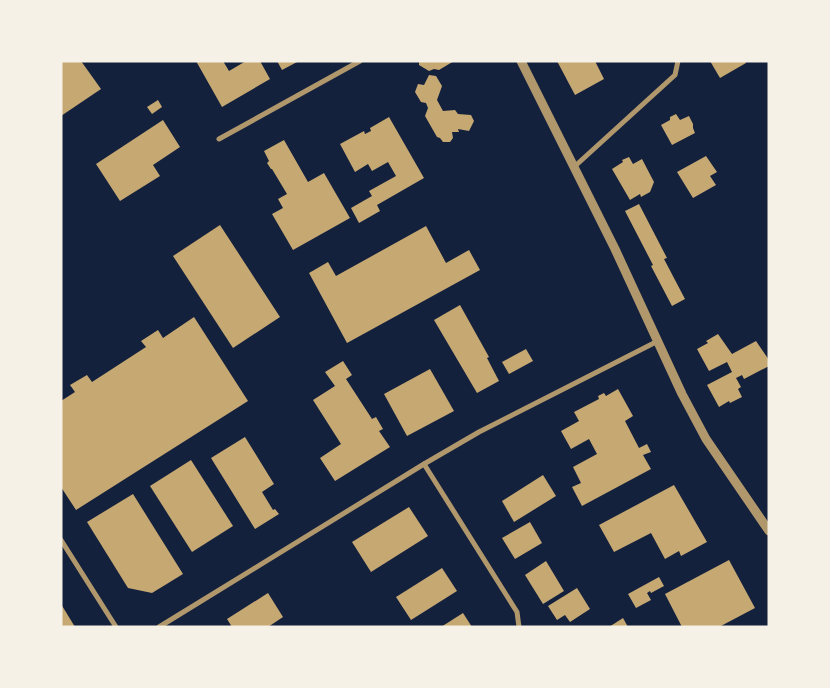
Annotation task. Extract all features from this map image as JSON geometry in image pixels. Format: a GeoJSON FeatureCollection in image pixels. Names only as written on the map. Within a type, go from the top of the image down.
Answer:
{"type":"FeatureCollection","features":[{"type":"Feature","properties":{"kind":"street"},"geometry":{"type":"LineString","coordinates":[[219,139],[360,61]]}},
{"type":"Feature","properties":{"kind":"street"},"geometry":{"type":"LineString","coordinates":[[521,61],[615,249],[656,342],[682,394],[706,439],[768,530]]}},
{"type":"Feature","properties":{"kind":"street"},"geometry":{"type":"LineString","coordinates":[[574,167],[675,76],[678,61]]}},
{"type":"Feature","properties":{"kind":"street"},"geometry":{"type":"LineString","coordinates":[[159,627],[479,432],[656,342]]}},
{"type":"Feature","properties":{"kind":"street"},"geometry":{"type":"LineString","coordinates":[[424,464],[517,612],[519,627]]}},
{"type":"Feature","properties":{"kind":"street"},"geometry":{"type":"LineString","coordinates":[[61,540],[116,627]]}},
{"type":"Feature","properties":{"kind":"building"},"geometry":{"type":"Polygon","coordinates":[[[61,61],[81,61],[101,89],[61,116],[61,61]]]}},
{"type":"Feature","properties":{"kind":"building"},"geometry":{"type":"Polygon","coordinates":[[[196,61],[223,61],[229,71],[246,61],[260,61],[270,79],[222,107],[196,61]]]}},
{"type":"Feature","properties":{"kind":"building"},"geometry":{"type":"Polygon","coordinates":[[[277,61],[299,61],[282,70],[277,61]]]}},
{"type":"Feature","properties":{"kind":"building"},"geometry":{"type":"Polygon","coordinates":[[[419,61],[454,61],[439,70],[429,71],[419,65],[419,61]]]}},
{"type":"Feature","properties":{"kind":"building"},"geometry":{"type":"Polygon","coordinates":[[[557,61],[595,61],[604,79],[575,95],[557,61]]]}},
{"type":"Feature","properties":{"kind":"building"},"geometry":{"type":"Polygon","coordinates":[[[710,61],[745,61],[746,63],[720,78],[710,61]]]}},
{"type":"Feature","properties":{"kind":"building"},"geometry":{"type":"Polygon","coordinates":[[[429,75],[436,76],[442,86],[437,100],[443,111],[455,110],[458,114],[471,115],[474,121],[469,131],[458,129],[459,132],[452,132],[453,138],[450,142],[443,142],[437,137],[425,116],[428,108],[426,103],[421,102],[415,92],[418,84],[424,85],[429,75]]]}},
{"type":"Feature","properties":{"kind":"building"},"geometry":{"type":"Polygon","coordinates":[[[158,100],[162,107],[152,114],[147,107],[158,100]]]}},
{"type":"Feature","properties":{"kind":"building"},"geometry":{"type":"Polygon","coordinates":[[[676,114],[680,120],[689,116],[695,133],[672,145],[661,125],[676,114]]]}},
{"type":"Feature","properties":{"kind":"building"},"geometry":{"type":"Polygon","coordinates":[[[389,117],[424,178],[377,205],[380,211],[359,223],[351,208],[372,196],[369,191],[396,176],[388,162],[372,171],[368,164],[355,172],[340,144],[364,131],[365,134],[371,131],[370,128],[389,117]]]}},
{"type":"Feature","properties":{"kind":"building"},"geometry":{"type":"Polygon","coordinates":[[[163,120],[180,147],[153,165],[160,176],[120,201],[96,164],[163,120]]]}},
{"type":"Feature","properties":{"kind":"building"},"geometry":{"type":"Polygon","coordinates":[[[284,140],[308,182],[324,173],[350,218],[293,250],[272,214],[283,208],[278,199],[287,194],[267,163],[269,161],[264,151],[284,140]]]}},
{"type":"Feature","properties":{"kind":"building"},"geometry":{"type":"Polygon","coordinates":[[[706,156],[717,172],[710,176],[716,185],[693,198],[677,172],[706,156]]]}},
{"type":"Feature","properties":{"kind":"building"},"geometry":{"type":"Polygon","coordinates":[[[629,157],[633,164],[642,159],[654,182],[650,192],[641,197],[640,194],[630,200],[612,169],[623,162],[622,160],[629,157]]]}},
{"type":"Feature","properties":{"kind":"building"},"geometry":{"type":"Polygon","coordinates":[[[639,204],[667,258],[664,259],[685,299],[672,306],[625,211],[639,204]]]}},
{"type":"Feature","properties":{"kind":"building"},"geometry":{"type":"Polygon","coordinates":[[[220,225],[280,317],[233,348],[173,256],[220,225]]]}},
{"type":"Feature","properties":{"kind":"building"},"geometry":{"type":"Polygon","coordinates":[[[426,226],[446,263],[469,250],[480,270],[347,343],[309,273],[328,262],[336,276],[426,226]]]}},
{"type":"Feature","properties":{"kind":"building"},"geometry":{"type":"Polygon","coordinates":[[[460,305],[489,357],[487,358],[499,381],[477,393],[434,320],[460,305]]]}},
{"type":"Feature","properties":{"kind":"building"},"geometry":{"type":"Polygon","coordinates":[[[194,317],[248,401],[76,510],[61,487],[61,401],[75,392],[70,385],[87,375],[92,382],[146,347],[141,341],[158,330],[163,338],[194,317]]]}},
{"type":"Feature","properties":{"kind":"building"},"geometry":{"type":"Polygon","coordinates":[[[718,334],[732,354],[756,341],[769,360],[769,366],[744,379],[742,375],[736,378],[741,387],[738,389],[742,397],[730,403],[729,401],[719,407],[707,385],[732,372],[727,362],[709,371],[697,349],[708,343],[706,341],[718,334]]]}},
{"type":"Feature","properties":{"kind":"building"},"geometry":{"type":"Polygon","coordinates":[[[526,349],[533,361],[509,374],[502,362],[526,349]]]}},
{"type":"Feature","properties":{"kind":"building"},"geometry":{"type":"Polygon","coordinates":[[[343,361],[352,375],[346,379],[372,419],[376,417],[383,429],[379,431],[390,447],[335,481],[320,458],[341,444],[313,400],[335,386],[325,372],[343,361]]]}},
{"type":"Feature","properties":{"kind":"building"},"geometry":{"type":"Polygon","coordinates":[[[430,369],[454,411],[407,436],[384,394],[430,369]]]}},
{"type":"Feature","properties":{"kind":"building"},"geometry":{"type":"Polygon","coordinates":[[[618,389],[633,416],[625,421],[639,448],[647,444],[651,452],[643,455],[651,469],[582,506],[572,487],[581,483],[573,467],[597,454],[589,439],[571,449],[561,431],[579,421],[574,412],[599,399],[598,396],[604,393],[606,396],[618,389]]]}},
{"type":"Feature","properties":{"kind":"building"},"geometry":{"type":"Polygon","coordinates":[[[245,437],[274,484],[262,492],[273,510],[275,509],[279,514],[255,529],[211,458],[245,437]]]}},
{"type":"Feature","properties":{"kind":"building"},"geometry":{"type":"Polygon","coordinates":[[[191,460],[233,526],[192,552],[150,486],[191,460]]]}},
{"type":"Feature","properties":{"kind":"building"},"geometry":{"type":"Polygon","coordinates":[[[543,475],[556,496],[514,522],[502,501],[543,475]]]}},
{"type":"Feature","properties":{"kind":"building"},"geometry":{"type":"Polygon","coordinates":[[[674,485],[707,542],[681,556],[679,551],[665,559],[651,533],[614,552],[599,525],[674,485]]]}},
{"type":"Feature","properties":{"kind":"building"},"geometry":{"type":"Polygon","coordinates":[[[133,494],[183,574],[152,593],[128,588],[87,522],[133,494]]]}},
{"type":"Feature","properties":{"kind":"building"},"geometry":{"type":"Polygon","coordinates":[[[409,507],[428,536],[371,572],[352,542],[409,507]]]}},
{"type":"Feature","properties":{"kind":"building"},"geometry":{"type":"Polygon","coordinates":[[[530,522],[542,543],[515,559],[502,538],[530,522]]]}},
{"type":"Feature","properties":{"kind":"building"},"geometry":{"type":"Polygon","coordinates":[[[729,560],[755,608],[719,627],[682,627],[665,594],[729,560]]]}},
{"type":"Feature","properties":{"kind":"building"},"geometry":{"type":"Polygon","coordinates":[[[546,561],[564,591],[543,604],[525,575],[546,561]]]}},
{"type":"Feature","properties":{"kind":"building"},"geometry":{"type":"Polygon","coordinates":[[[442,568],[457,591],[411,620],[396,597],[442,568]]]}},
{"type":"Feature","properties":{"kind":"building"},"geometry":{"type":"Polygon","coordinates":[[[659,577],[664,586],[651,593],[650,591],[647,593],[651,600],[636,608],[628,594],[659,577]]]}},
{"type":"Feature","properties":{"kind":"building"},"geometry":{"type":"Polygon","coordinates":[[[577,588],[590,609],[570,622],[565,615],[557,620],[548,606],[577,588]]]}},
{"type":"Feature","properties":{"kind":"building"},"geometry":{"type":"Polygon","coordinates":[[[268,593],[283,617],[268,627],[232,627],[227,619],[268,593]]]}},
{"type":"Feature","properties":{"kind":"building"},"geometry":{"type":"Polygon","coordinates":[[[61,604],[75,627],[61,627],[61,604]]]}},
{"type":"Feature","properties":{"kind":"building"},"geometry":{"type":"Polygon","coordinates":[[[463,613],[472,627],[441,627],[463,613]]]}},
{"type":"Feature","properties":{"kind":"building"},"geometry":{"type":"Polygon","coordinates":[[[623,618],[628,627],[609,627],[623,618]]]}}]}
